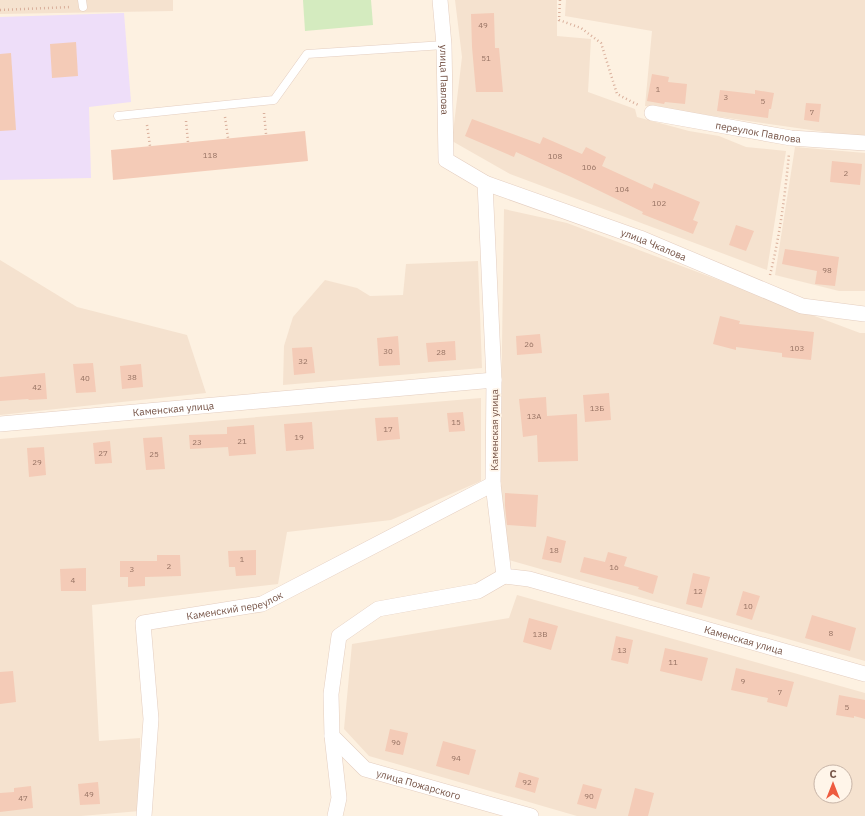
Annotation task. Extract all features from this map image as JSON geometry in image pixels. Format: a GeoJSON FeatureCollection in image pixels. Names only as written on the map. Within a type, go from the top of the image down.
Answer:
{"type":"FeatureCollection","features":[{"type":"Feature","properties":{"kind":"street","name":"улица Павлова"},"geometry":{"type":"LineString","coordinates":[[440,0],[444,45],[446,160]]}},
{"type":"Feature","properties":{"kind":"street","name":"переулок Павлова"},"geometry":{"type":"LineString","coordinates":[[652,113],[791,138],[865,143]]}},
{"type":"Feature","properties":{"kind":"street","name":"улица Чкалова"},"geometry":{"type":"LineString","coordinates":[[446,160],[485,183],[640,238],[802,306],[865,314]]}},
{"type":"Feature","properties":{"kind":"street"},"geometry":{"type":"LineString","coordinates":[[485,183],[494,380]]}},
{"type":"Feature","properties":{"kind":"street","name":"Каменская улица"},"geometry":{"type":"LineString","coordinates":[[0,424],[494,380],[493,484],[504,576],[529,579],[865,674]]}},
{"type":"Feature","properties":{"kind":"street","name":"Каменский переулок"},"geometry":{"type":"LineString","coordinates":[[144,816],[151,719],[143,623],[262,604],[493,484]]}},
{"type":"Feature","properties":{"kind":"street"},"geometry":{"type":"LineString","coordinates":[[335,816],[339,798],[332,736],[331,694],[339,636],[378,609],[478,591],[504,576]]}},
{"type":"Feature","properties":{"kind":"street","name":"улица Пожарского"},"geometry":{"type":"LineString","coordinates":[[332,736],[365,769],[531,816]]}},
{"type":"Feature","properties":{"kind":"lane"},"geometry":{"type":"LineString","coordinates":[[118,116],[274,100],[308,54],[444,45]]}},
{"type":"Feature","properties":{"kind":"path"},"geometry":{"type":"LineString","coordinates":[[560,0],[559,20],[581,28],[601,43],[617,94],[652,113]]}},
{"type":"Feature","properties":{"kind":"path"},"geometry":{"type":"LineString","coordinates":[[0,10],[82,3]]}},
{"type":"Feature","properties":{"kind":"path"},"geometry":{"type":"LineString","coordinates":[[263,101],[266,134]]}},
{"type":"Feature","properties":{"kind":"path"},"geometry":{"type":"LineString","coordinates":[[224,105],[228,138]]}},
{"type":"Feature","properties":{"kind":"path"},"geometry":{"type":"LineString","coordinates":[[185,109],[188,142]]}},
{"type":"Feature","properties":{"kind":"path"},"geometry":{"type":"LineString","coordinates":[[146,113],[150,146]]}},
{"type":"Feature","properties":{"kind":"path"},"geometry":{"type":"LineString","coordinates":[[766,291],[779,234],[785,197],[791,138]]}},
{"type":"Feature","properties":{"kind":"shaded area"},"geometry":{"type":"Polygon","coordinates":[[[0,0],[173,0],[173,11],[0,14],[0,0]]]}},
{"type":"Feature","properties":{"kind":"shaded area"},"geometry":{"type":"Polygon","coordinates":[[[455,0],[557,0],[557,36],[591,39],[588,92],[635,109],[637,117],[689,131],[719,136],[746,147],[786,151],[767,270],[510,174],[452,141],[462,57],[455,0]]]}},
{"type":"Feature","properties":{"kind":"shaded area"},"geometry":{"type":"Polygon","coordinates":[[[566,0],[865,0],[865,136],[832,133],[645,106],[652,31],[565,16],[566,0]]]}},
{"type":"Feature","properties":{"kind":"shaded area"},"geometry":{"type":"Polygon","coordinates":[[[124,13],[131,102],[89,107],[91,178],[0,180],[0,17],[124,13]]]}},
{"type":"Feature","properties":{"kind":"shaded area"},"geometry":{"type":"Polygon","coordinates":[[[795,147],[865,153],[865,291],[839,291],[775,275],[795,147]]]}},
{"type":"Feature","properties":{"kind":"shaded area"},"geometry":{"type":"Polygon","coordinates":[[[504,209],[567,223],[860,333],[865,333],[865,661],[505,559],[497,492],[501,416],[504,209]]]}},
{"type":"Feature","properties":{"kind":"shaded area"},"geometry":{"type":"Polygon","coordinates":[[[0,260],[77,307],[187,335],[206,393],[0,415],[0,260]]]}},
{"type":"Feature","properties":{"kind":"shaded area"},"geometry":{"type":"Polygon","coordinates":[[[478,261],[482,368],[283,385],[284,346],[293,317],[325,280],[357,288],[370,296],[403,295],[406,264],[478,261]]]}},
{"type":"Feature","properties":{"kind":"shaded area"},"geometry":{"type":"Polygon","coordinates":[[[481,398],[481,481],[391,520],[287,532],[278,584],[92,605],[99,741],[140,738],[140,811],[81,816],[0,816],[0,439],[481,398]]]}},
{"type":"Feature","properties":{"kind":"shaded area"},"geometry":{"type":"Polygon","coordinates":[[[517,595],[865,693],[865,816],[577,816],[369,756],[344,729],[352,644],[509,618],[517,595]]]}},
{"type":"Feature","properties":{"kind":"green space"},"geometry":{"type":"Polygon","coordinates":[[[303,0],[371,0],[373,25],[305,31],[303,0]]]}},
{"type":"Feature","properties":{"kind":"building"},"geometry":{"type":"Polygon","coordinates":[[[494,13],[495,48],[499,48],[503,92],[476,92],[471,14],[494,13]]]}},
{"type":"Feature","properties":{"kind":"building"},"geometry":{"type":"Polygon","coordinates":[[[76,42],[78,76],[52,78],[50,44],[76,42]]]}},
{"type":"Feature","properties":{"kind":"building"},"geometry":{"type":"Polygon","coordinates":[[[11,53],[16,130],[0,131],[0,54],[11,53]]]}},
{"type":"Feature","properties":{"kind":"building"},"geometry":{"type":"Polygon","coordinates":[[[652,74],[669,77],[668,82],[687,84],[685,104],[665,102],[664,104],[647,101],[652,74]]]}},
{"type":"Feature","properties":{"kind":"building"},"geometry":{"type":"Polygon","coordinates":[[[720,90],[755,94],[755,90],[774,93],[768,118],[717,111],[720,90]]]}},
{"type":"Feature","properties":{"kind":"building"},"geometry":{"type":"Polygon","coordinates":[[[806,103],[821,104],[819,122],[804,120],[806,103]]]}},
{"type":"Feature","properties":{"kind":"building"},"geometry":{"type":"Polygon","coordinates":[[[472,119],[540,144],[543,137],[582,154],[586,147],[606,157],[602,166],[652,189],[654,183],[700,202],[693,220],[698,222],[693,234],[642,214],[643,212],[516,152],[514,157],[465,136],[472,119]]]}},
{"type":"Feature","properties":{"kind":"building"},"geometry":{"type":"Polygon","coordinates":[[[305,131],[308,161],[113,180],[111,150],[305,131]]]}},
{"type":"Feature","properties":{"kind":"building"},"geometry":{"type":"Polygon","coordinates":[[[832,161],[862,164],[860,185],[830,182],[832,161]]]}},
{"type":"Feature","properties":{"kind":"building"},"geometry":{"type":"Polygon","coordinates":[[[736,225],[754,231],[746,251],[729,245],[736,225]]]}},
{"type":"Feature","properties":{"kind":"building"},"geometry":{"type":"Polygon","coordinates":[[[785,249],[839,257],[835,286],[815,284],[817,271],[782,264],[785,249]]]}},
{"type":"Feature","properties":{"kind":"building"},"geometry":{"type":"Polygon","coordinates":[[[720,316],[740,321],[739,324],[814,332],[811,360],[782,357],[782,353],[736,347],[736,350],[713,344],[720,316]]]}},
{"type":"Feature","properties":{"kind":"building"},"geometry":{"type":"Polygon","coordinates":[[[540,334],[542,353],[517,355],[516,336],[540,334]]]}},
{"type":"Feature","properties":{"kind":"building"},"geometry":{"type":"Polygon","coordinates":[[[398,336],[400,365],[379,366],[377,338],[398,336]]]}},
{"type":"Feature","properties":{"kind":"building"},"geometry":{"type":"Polygon","coordinates":[[[455,341],[456,360],[428,362],[426,343],[455,341]]]}},
{"type":"Feature","properties":{"kind":"building"},"geometry":{"type":"Polygon","coordinates":[[[312,347],[315,373],[294,375],[292,348],[312,347]]]}},
{"type":"Feature","properties":{"kind":"building"},"geometry":{"type":"Polygon","coordinates":[[[93,363],[96,392],[76,393],[73,364],[93,363]]]}},
{"type":"Feature","properties":{"kind":"building"},"geometry":{"type":"Polygon","coordinates":[[[141,364],[143,387],[122,389],[120,366],[141,364]]]}},
{"type":"Feature","properties":{"kind":"building"},"geometry":{"type":"Polygon","coordinates":[[[45,373],[47,399],[0,401],[0,377],[45,373]]]}},
{"type":"Feature","properties":{"kind":"building"},"geometry":{"type":"Polygon","coordinates":[[[609,393],[611,420],[585,422],[583,395],[609,393]]]}},
{"type":"Feature","properties":{"kind":"building"},"geometry":{"type":"Polygon","coordinates":[[[546,397],[547,416],[577,414],[578,461],[538,462],[537,435],[523,437],[519,399],[546,397]]]}},
{"type":"Feature","properties":{"kind":"building"},"geometry":{"type":"Polygon","coordinates":[[[463,412],[465,431],[449,432],[447,413],[463,412]]]}},
{"type":"Feature","properties":{"kind":"building"},"geometry":{"type":"Polygon","coordinates":[[[398,417],[400,439],[377,441],[375,418],[398,417]]]}},
{"type":"Feature","properties":{"kind":"building"},"geometry":{"type":"Polygon","coordinates":[[[312,422],[314,449],[286,451],[284,424],[312,422]]]}},
{"type":"Feature","properties":{"kind":"building"},"geometry":{"type":"Polygon","coordinates":[[[254,425],[256,454],[229,456],[228,447],[190,449],[189,435],[227,434],[227,427],[254,425]]]}},
{"type":"Feature","properties":{"kind":"building"},"geometry":{"type":"Polygon","coordinates":[[[162,437],[165,469],[146,470],[143,438],[162,437]]]}},
{"type":"Feature","properties":{"kind":"building"},"geometry":{"type":"Polygon","coordinates":[[[110,441],[112,463],[95,464],[93,443],[110,441]]]}},
{"type":"Feature","properties":{"kind":"building"},"geometry":{"type":"Polygon","coordinates":[[[44,447],[46,475],[29,477],[27,448],[44,447]]]}},
{"type":"Feature","properties":{"kind":"building"},"geometry":{"type":"Polygon","coordinates":[[[505,493],[538,495],[536,527],[507,525],[505,493]]]}},
{"type":"Feature","properties":{"kind":"building"},"geometry":{"type":"Polygon","coordinates":[[[547,536],[566,541],[561,563],[542,559],[547,536]]]}},
{"type":"Feature","properties":{"kind":"building"},"geometry":{"type":"Polygon","coordinates":[[[256,550],[256,575],[236,576],[235,567],[229,567],[228,551],[256,550]]]}},
{"type":"Feature","properties":{"kind":"building"},"geometry":{"type":"Polygon","coordinates":[[[608,552],[627,557],[624,566],[658,576],[653,594],[638,589],[639,587],[580,572],[584,557],[605,562],[608,552]]]}},
{"type":"Feature","properties":{"kind":"building"},"geometry":{"type":"Polygon","coordinates":[[[157,555],[180,555],[181,576],[145,577],[145,586],[128,587],[128,577],[120,577],[120,561],[157,561],[157,555]]]}},
{"type":"Feature","properties":{"kind":"building"},"geometry":{"type":"Polygon","coordinates":[[[86,568],[86,591],[61,591],[60,569],[86,568]]]}},
{"type":"Feature","properties":{"kind":"building"},"geometry":{"type":"Polygon","coordinates":[[[693,573],[710,577],[702,608],[686,604],[693,573]]]}},
{"type":"Feature","properties":{"kind":"building"},"geometry":{"type":"Polygon","coordinates":[[[743,591],[760,596],[752,620],[736,615],[743,591]]]}},
{"type":"Feature","properties":{"kind":"building"},"geometry":{"type":"Polygon","coordinates":[[[812,615],[856,628],[850,651],[805,638],[812,615]]]}},
{"type":"Feature","properties":{"kind":"building"},"geometry":{"type":"Polygon","coordinates":[[[529,618],[558,626],[551,650],[523,642],[529,618]]]}},
{"type":"Feature","properties":{"kind":"building"},"geometry":{"type":"Polygon","coordinates":[[[616,636],[633,640],[628,664],[611,660],[616,636]]]}},
{"type":"Feature","properties":{"kind":"building"},"geometry":{"type":"Polygon","coordinates":[[[665,648],[708,658],[702,681],[660,671],[665,648]]]}},
{"type":"Feature","properties":{"kind":"building"},"geometry":{"type":"Polygon","coordinates":[[[736,668],[794,682],[787,707],[767,702],[768,698],[731,690],[736,668]]]}},
{"type":"Feature","properties":{"kind":"building"},"geometry":{"type":"Polygon","coordinates":[[[13,671],[16,702],[0,704],[0,672],[13,671]]]}},
{"type":"Feature","properties":{"kind":"building"},"geometry":{"type":"Polygon","coordinates":[[[839,695],[865,700],[865,719],[854,716],[854,718],[836,715],[839,695]]]}},
{"type":"Feature","properties":{"kind":"building"},"geometry":{"type":"Polygon","coordinates":[[[390,729],[408,733],[403,755],[385,751],[390,729]]]}},
{"type":"Feature","properties":{"kind":"building"},"geometry":{"type":"Polygon","coordinates":[[[443,741],[476,750],[469,775],[436,766],[443,741]]]}},
{"type":"Feature","properties":{"kind":"building"},"geometry":{"type":"Polygon","coordinates":[[[519,772],[539,778],[535,793],[515,787],[519,772]]]}},
{"type":"Feature","properties":{"kind":"building"},"geometry":{"type":"Polygon","coordinates":[[[98,782],[100,804],[80,805],[78,784],[98,782]]]}},
{"type":"Feature","properties":{"kind":"building"},"geometry":{"type":"Polygon","coordinates":[[[583,784],[602,789],[596,809],[577,804],[583,784]]]}},
{"type":"Feature","properties":{"kind":"building"},"geometry":{"type":"Polygon","coordinates":[[[31,786],[33,808],[0,812],[0,793],[14,792],[14,788],[31,786]]]}},
{"type":"Feature","properties":{"kind":"building"},"geometry":{"type":"Polygon","coordinates":[[[635,788],[654,793],[648,816],[628,816],[635,788]]]}}]}
